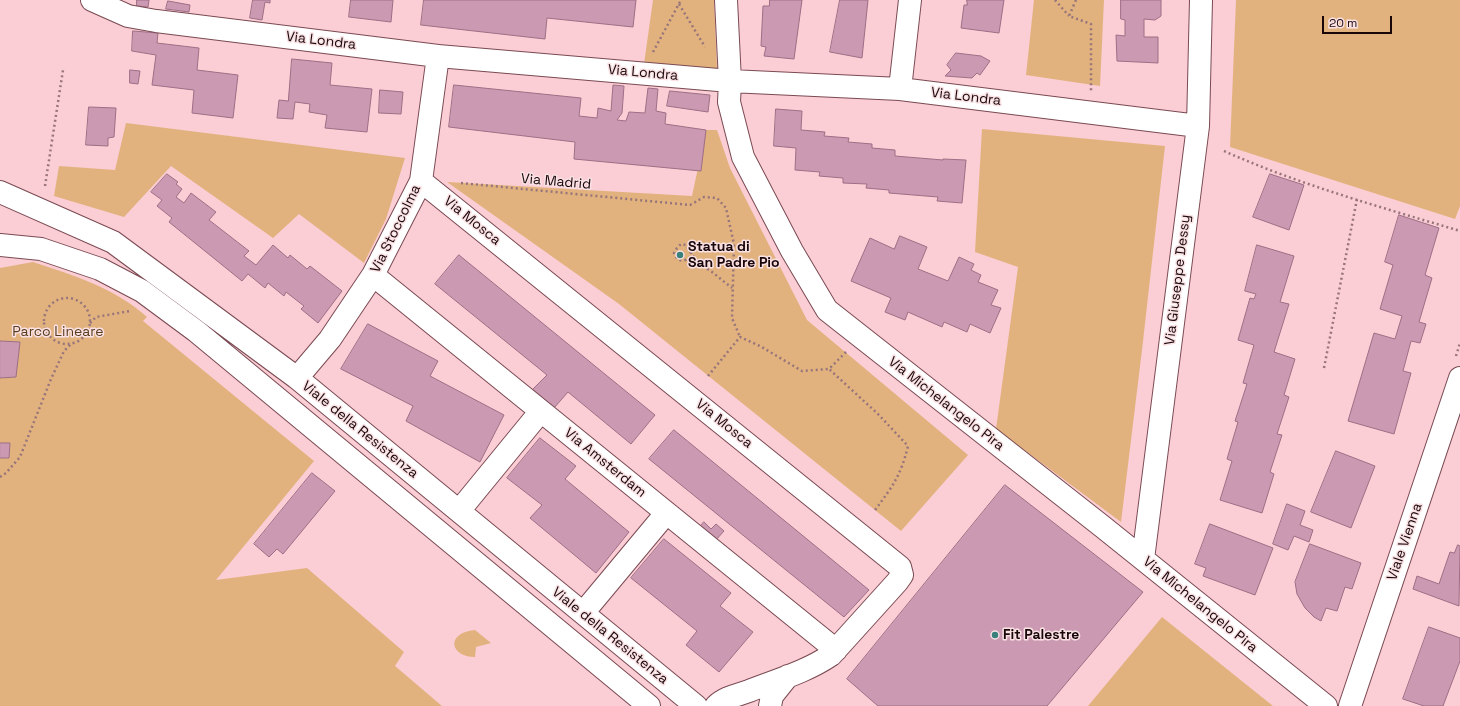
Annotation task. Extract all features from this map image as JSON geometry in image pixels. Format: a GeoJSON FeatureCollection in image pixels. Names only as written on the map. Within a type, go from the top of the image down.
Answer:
{"type":"FeatureCollection","features":[{"type":"Feature","properties":{"kind":"street","name":"Via Londra"},"geometry":{"type":"LineString","coordinates":[[92,0],[128,16],[156,21],[438,56],[730,81],[900,89],[1198,126]]}},
{"type":"Feature","properties":{"kind":"street","name":"Via Michelangelo Pira"},"geometry":{"type":"LineString","coordinates":[[726,0],[730,81],[729,102],[743,157],[792,251],[827,310],[1143,559],[1326,706]]}},
{"type":"Feature","properties":{"kind":"street"},"geometry":{"type":"LineString","coordinates":[[900,89],[910,0]]}},
{"type":"Feature","properties":{"kind":"street","name":"Via Giuseppe Dessy"},"geometry":{"type":"LineString","coordinates":[[1143,559],[1198,126],[1201,0]]}},
{"type":"Feature","properties":{"kind":"street","name":"Via Stoccolma"},"geometry":{"type":"LineString","coordinates":[[297,378],[330,339],[373,276],[421,181],[438,56]]}},
{"type":"Feature","properties":{"kind":"street","name":"Via Mosca"},"geometry":{"type":"LineString","coordinates":[[421,181],[900,567],[902,575],[897,582],[831,655],[819,663],[733,696],[720,702],[716,706]]}},
{"type":"Feature","properties":{"kind":"street","name":"Viale della Resistenza"},"geometry":{"type":"LineString","coordinates":[[0,192],[113,242],[297,378],[696,706]]}},
{"type":"Feature","properties":{"kind":"street","name":"Viale della Resistenza"},"geometry":{"type":"LineString","coordinates":[[0,245],[41,249],[100,269],[142,291],[196,331],[649,706]]}},
{"type":"Feature","properties":{"kind":"street","name":"Via Amsterdam"},"geometry":{"type":"LineString","coordinates":[[373,276],[836,650]]}},
{"type":"Feature","properties":{"kind":"street","name":"Viale Vienna"},"geometry":{"type":"LineString","coordinates":[[1350,706],[1460,378]]}},
{"type":"Feature","properties":{"kind":"street"},"geometry":{"type":"LineString","coordinates":[[459,511],[536,417]]}},
{"type":"Feature","properties":{"kind":"street"},"geometry":{"type":"LineString","coordinates":[[582,613],[663,517]]}},
{"type":"Feature","properties":{"kind":"street","name":"Via Mosca"},"geometry":{"type":"LineString","coordinates":[[770,706],[772,696],[788,676]]}},
{"type":"Feature","properties":{"kind":"path"},"geometry":{"type":"LineString","coordinates":[[651,55],[681,0]]}},
{"type":"Feature","properties":{"kind":"path"},"geometry":{"type":"LineString","coordinates":[[1055,0],[1069,16],[1092,24],[1092,97]]}},
{"type":"Feature","properties":{"kind":"path"},"geometry":{"type":"LineString","coordinates":[[1069,16],[1076,0]]}},
{"type":"Feature","properties":{"kind":"path"},"geometry":{"type":"LineString","coordinates":[[679,4],[707,51]]}},
{"type":"Feature","properties":{"kind":"path"},"geometry":{"type":"LineString","coordinates":[[42,210],[63,70]]}},
{"type":"Feature","properties":{"kind":"path"},"geometry":{"type":"LineString","coordinates":[[1224,151],[1262,168],[1460,231]]}},
{"type":"Feature","properties":{"kind":"path","name":"Via Madrid"},"geometry":{"type":"LineString","coordinates":[[455,183],[690,205],[704,197],[717,198],[726,208],[734,244],[733,289]]}},
{"type":"Feature","properties":{"kind":"path"},"geometry":{"type":"LineString","coordinates":[[1324,368],[1357,199]]}},
{"type":"Feature","properties":{"kind":"path"},"geometry":{"type":"LineString","coordinates":[[691,252],[691,256],[684,261],[675,258],[674,253],[676,248],[681,244],[686,245],[690,248],[698,262],[733,289],[732,318],[740,337],[760,346],[802,371],[829,369],[850,348]]}},
{"type":"Feature","properties":{"kind":"path"},"geometry":{"type":"LineString","coordinates":[[67,299],[75,300],[86,308],[90,316],[90,323],[84,337],[78,342],[71,344],[56,342],[46,331],[44,324],[48,309],[60,300],[67,299]]}},
{"type":"Feature","properties":{"kind":"path"},"geometry":{"type":"LineString","coordinates":[[90,323],[96,317],[131,311]]}},
{"type":"Feature","properties":{"kind":"path"},"geometry":{"type":"LineString","coordinates":[[708,376],[740,337]]}},
{"type":"Feature","properties":{"kind":"path"},"geometry":{"type":"LineString","coordinates":[[0,477],[6,473],[20,457],[51,379],[64,351],[71,344]]}},
{"type":"Feature","properties":{"kind":"path"},"geometry":{"type":"LineString","coordinates":[[829,369],[878,414],[908,446],[903,465],[893,486],[875,510]]}},
{"type":"Feature","properties":{"kind":"green space"},"geometry":{"type":"Polygon","coordinates":[[[653,0],[714,0],[717,69],[644,64],[653,0]]]}},
{"type":"Feature","properties":{"kind":"green space"},"geometry":{"type":"Polygon","coordinates":[[[1034,0],[1104,0],[1100,86],[1026,75],[1034,0]]]}},
{"type":"Feature","properties":{"kind":"green space"},"geometry":{"type":"Polygon","coordinates":[[[1236,0],[1460,0],[1460,206],[1455,219],[1230,147],[1236,0]]]}},
{"type":"Feature","properties":{"kind":"green space"},"geometry":{"type":"Polygon","coordinates":[[[126,123],[405,158],[386,219],[364,263],[299,214],[273,238],[171,166],[124,217],[54,196],[59,166],[115,170],[126,123]]]}},
{"type":"Feature","properties":{"kind":"green space"},"geometry":{"type":"Polygon","coordinates":[[[982,129],[1165,146],[1121,522],[996,429],[1018,267],[975,252],[982,129]]]}},
{"type":"Feature","properties":{"kind":"green space"},"geometry":{"type":"Polygon","coordinates":[[[706,130],[717,130],[730,168],[807,320],[968,455],[901,531],[619,304],[447,182],[692,196],[706,130]]]}},
{"type":"Feature","properties":{"kind":"green space","name":"Parco Lineare"},"geometry":{"type":"Polygon","coordinates":[[[33,262],[78,277],[107,290],[135,307],[147,317],[143,321],[314,461],[216,580],[307,568],[404,652],[395,666],[442,706],[0,706],[0,268],[33,262]]]}},
{"type":"Feature","properties":{"kind":"green space"},"geometry":{"type":"Polygon","coordinates":[[[1162,617],[1273,706],[1088,706],[1162,617]]]}},
{"type":"Feature","properties":{"kind":"green space"},"geometry":{"type":"Polygon","coordinates":[[[475,630],[491,643],[476,647],[475,657],[460,653],[454,645],[455,640],[459,635],[465,632],[475,630]]]}},
{"type":"Feature","properties":{"kind":"building"},"geometry":{"type":"Polygon","coordinates":[[[137,0],[149,0],[148,7],[137,6],[137,0]]]}},
{"type":"Feature","properties":{"kind":"building"},"geometry":{"type":"Polygon","coordinates":[[[253,0],[270,0],[270,3],[265,2],[262,20],[250,18],[253,0]]]}},
{"type":"Feature","properties":{"kind":"building"},"geometry":{"type":"Polygon","coordinates":[[[351,0],[393,0],[391,22],[349,17],[351,0]]]}},
{"type":"Feature","properties":{"kind":"building"},"geometry":{"type":"Polygon","coordinates":[[[424,0],[636,0],[633,27],[547,18],[545,39],[421,25],[424,0]]]}},
{"type":"Feature","properties":{"kind":"building"},"geometry":{"type":"Polygon","coordinates":[[[770,0],[802,0],[794,59],[764,56],[766,47],[761,46],[763,6],[769,6],[770,0]]]}},
{"type":"Feature","properties":{"kind":"building"},"geometry":{"type":"Polygon","coordinates":[[[840,0],[868,0],[862,58],[830,52],[840,0]]]}},
{"type":"Feature","properties":{"kind":"building"},"geometry":{"type":"Polygon","coordinates":[[[967,0],[1004,0],[999,33],[961,28],[964,5],[967,5],[967,0]]]}},
{"type":"Feature","properties":{"kind":"building"},"geometry":{"type":"Polygon","coordinates":[[[1121,0],[1161,0],[1161,16],[1155,20],[1144,19],[1144,37],[1158,37],[1158,63],[1117,61],[1116,35],[1125,36],[1125,20],[1121,19],[1121,0]]]}},
{"type":"Feature","properties":{"kind":"building"},"geometry":{"type":"Polygon","coordinates":[[[168,1],[190,5],[189,12],[166,9],[168,1]]]}},
{"type":"Feature","properties":{"kind":"building"},"geometry":{"type":"Polygon","coordinates":[[[133,31],[158,33],[157,43],[199,48],[197,70],[238,75],[233,118],[192,113],[194,90],[152,85],[156,55],[132,51],[133,31]]]}},
{"type":"Feature","properties":{"kind":"building"},"geometry":{"type":"Polygon","coordinates":[[[956,53],[981,56],[990,61],[980,75],[977,73],[972,78],[945,76],[951,70],[947,65],[956,53]]]}},
{"type":"Feature","properties":{"kind":"building"},"geometry":{"type":"Polygon","coordinates":[[[292,59],[332,63],[330,85],[372,89],[367,132],[325,128],[327,115],[309,112],[310,104],[295,102],[293,119],[277,118],[279,100],[288,101],[292,59]]]}},
{"type":"Feature","properties":{"kind":"building"},"geometry":{"type":"Polygon","coordinates":[[[130,70],[140,71],[138,84],[130,83],[130,70]]]}},
{"type":"Feature","properties":{"kind":"building"},"geometry":{"type":"Polygon","coordinates":[[[454,85],[581,98],[579,116],[597,118],[598,108],[611,111],[613,85],[624,86],[622,113],[617,120],[626,121],[629,112],[645,113],[648,88],[658,89],[656,111],[666,113],[665,124],[706,130],[701,171],[574,159],[575,142],[449,127],[454,85]]]}},
{"type":"Feature","properties":{"kind":"building"},"geometry":{"type":"Polygon","coordinates":[[[380,90],[403,92],[401,114],[379,113],[380,90]]]}},
{"type":"Feature","properties":{"kind":"building"},"geometry":{"type":"Polygon","coordinates":[[[670,91],[710,95],[708,112],[667,106],[670,91]]]}},
{"type":"Feature","properties":{"kind":"building"},"geometry":{"type":"Polygon","coordinates":[[[89,107],[116,108],[114,137],[108,138],[108,146],[86,145],[89,107]]]}},
{"type":"Feature","properties":{"kind":"building"},"geometry":{"type":"Polygon","coordinates":[[[776,109],[802,111],[801,130],[825,132],[824,136],[849,138],[848,142],[872,144],[872,148],[895,150],[895,156],[943,160],[966,160],[962,203],[937,201],[938,197],[889,193],[889,190],[866,188],[867,184],[843,183],[843,178],[819,176],[820,172],[795,170],[796,148],[774,146],[776,109]]]}},
{"type":"Feature","properties":{"kind":"building"},"geometry":{"type":"Polygon","coordinates":[[[167,174],[178,182],[176,184],[182,189],[176,197],[184,203],[191,193],[216,212],[209,220],[249,251],[244,256],[256,265],[273,245],[288,258],[290,255],[307,269],[310,266],[342,291],[318,323],[301,309],[304,306],[286,292],[284,296],[268,283],[265,288],[248,274],[242,281],[169,222],[172,218],[157,206],[162,200],[151,192],[167,174]]]}},
{"type":"Feature","properties":{"kind":"building"},"geometry":{"type":"Polygon","coordinates":[[[1270,174],[1304,185],[1289,230],[1253,217],[1270,174]]]}},
{"type":"Feature","properties":{"kind":"building"},"geometry":{"type":"Polygon","coordinates":[[[1399,215],[1439,228],[1425,275],[1432,278],[1419,322],[1426,324],[1420,343],[1411,341],[1403,371],[1411,373],[1394,434],[1348,421],[1374,333],[1395,339],[1402,316],[1380,309],[1393,265],[1385,262],[1399,215]]]}},
{"type":"Feature","properties":{"kind":"building"},"geometry":{"type":"Polygon","coordinates":[[[900,236],[927,247],[918,269],[948,281],[959,257],[974,264],[971,270],[981,275],[978,282],[998,290],[991,305],[1001,308],[990,333],[970,324],[967,332],[944,322],[942,327],[908,312],[905,320],[885,312],[891,298],[851,281],[870,238],[894,249],[900,236]]]}},
{"type":"Feature","properties":{"kind":"building"},"geometry":{"type":"Polygon","coordinates":[[[1257,245],[1294,256],[1280,302],[1289,304],[1274,352],[1295,359],[1284,395],[1289,397],[1277,434],[1282,435],[1270,472],[1274,474],[1262,513],[1220,500],[1232,461],[1227,459],[1238,422],[1235,421],[1247,384],[1243,383],[1254,345],[1238,340],[1250,298],[1254,299],[1256,294],[1245,291],[1257,245]]]}},
{"type":"Feature","properties":{"kind":"building"},"geometry":{"type":"Polygon","coordinates":[[[459,255],[655,415],[631,444],[568,392],[554,408],[532,390],[547,375],[435,284],[459,255]]]}},
{"type":"Feature","properties":{"kind":"building"},"geometry":{"type":"Polygon","coordinates":[[[368,324],[438,361],[430,376],[504,415],[480,462],[406,421],[413,406],[341,369],[368,324]]]}},
{"type":"Feature","properties":{"kind":"building"},"geometry":{"type":"Polygon","coordinates":[[[0,341],[20,342],[16,377],[0,378],[0,341]]]}},
{"type":"Feature","properties":{"kind":"building"},"geometry":{"type":"Polygon","coordinates":[[[674,430],[869,590],[844,617],[649,459],[674,430]]]}},
{"type":"Feature","properties":{"kind":"building"},"geometry":{"type":"Polygon","coordinates":[[[540,438],[576,466],[565,479],[629,532],[596,573],[530,518],[542,505],[507,478],[540,438]]]}},
{"type":"Feature","properties":{"kind":"building"},"geometry":{"type":"Polygon","coordinates":[[[0,443],[10,443],[9,458],[0,458],[0,443]]]}},
{"type":"Feature","properties":{"kind":"building"},"geometry":{"type":"Polygon","coordinates":[[[1336,451],[1375,466],[1351,528],[1311,512],[1336,451]]]}},
{"type":"Feature","properties":{"kind":"building"},"geometry":{"type":"Polygon","coordinates":[[[312,473],[335,491],[283,554],[277,549],[269,557],[254,544],[312,473]]]}},
{"type":"Feature","properties":{"kind":"building","name":"Fit Palestre"},"geometry":{"type":"Polygon","coordinates":[[[1005,485],[1143,592],[1047,706],[878,706],[847,679],[1005,485]]]}},
{"type":"Feature","properties":{"kind":"building"},"geometry":{"type":"Polygon","coordinates":[[[1287,504],[1305,511],[1300,525],[1313,530],[1309,542],[1294,536],[1288,550],[1273,544],[1287,504]]]}},
{"type":"Feature","properties":{"kind":"building"},"geometry":{"type":"Polygon","coordinates":[[[704,522],[711,529],[716,524],[724,531],[715,541],[699,528],[704,522]]]}},
{"type":"Feature","properties":{"kind":"building"},"geometry":{"type":"Polygon","coordinates":[[[1210,524],[1273,548],[1255,595],[1203,576],[1206,568],[1195,564],[1210,524]]]}},
{"type":"Feature","properties":{"kind":"building"},"geometry":{"type":"Polygon","coordinates":[[[664,539],[731,593],[720,606],[753,632],[719,672],[686,645],[697,631],[631,578],[664,539]]]}},
{"type":"Feature","properties":{"kind":"building"},"geometry":{"type":"Polygon","coordinates":[[[1310,544],[1361,563],[1352,589],[1345,587],[1337,611],[1326,608],[1321,621],[1314,617],[1305,608],[1297,594],[1295,582],[1310,544]]]}},
{"type":"Feature","properties":{"kind":"building"},"geometry":{"type":"Polygon","coordinates":[[[1458,545],[1460,546],[1459,606],[1413,589],[1417,576],[1439,584],[1450,552],[1454,553],[1458,545]]]}},
{"type":"Feature","properties":{"kind":"building"},"geometry":{"type":"Polygon","coordinates":[[[1429,627],[1460,638],[1460,661],[1443,706],[1424,706],[1403,699],[1429,627]]]}},
{"type":"Feature","properties":{"kind":"place","name":"Statua di San Padre Pio"},"geometry":{"type":"Point","coordinates":[680,255]}},
{"type":"Feature","properties":{"kind":"place","name":"Fit Palestre"},"geometry":{"type":"Point","coordinates":[995,635]}}]}
